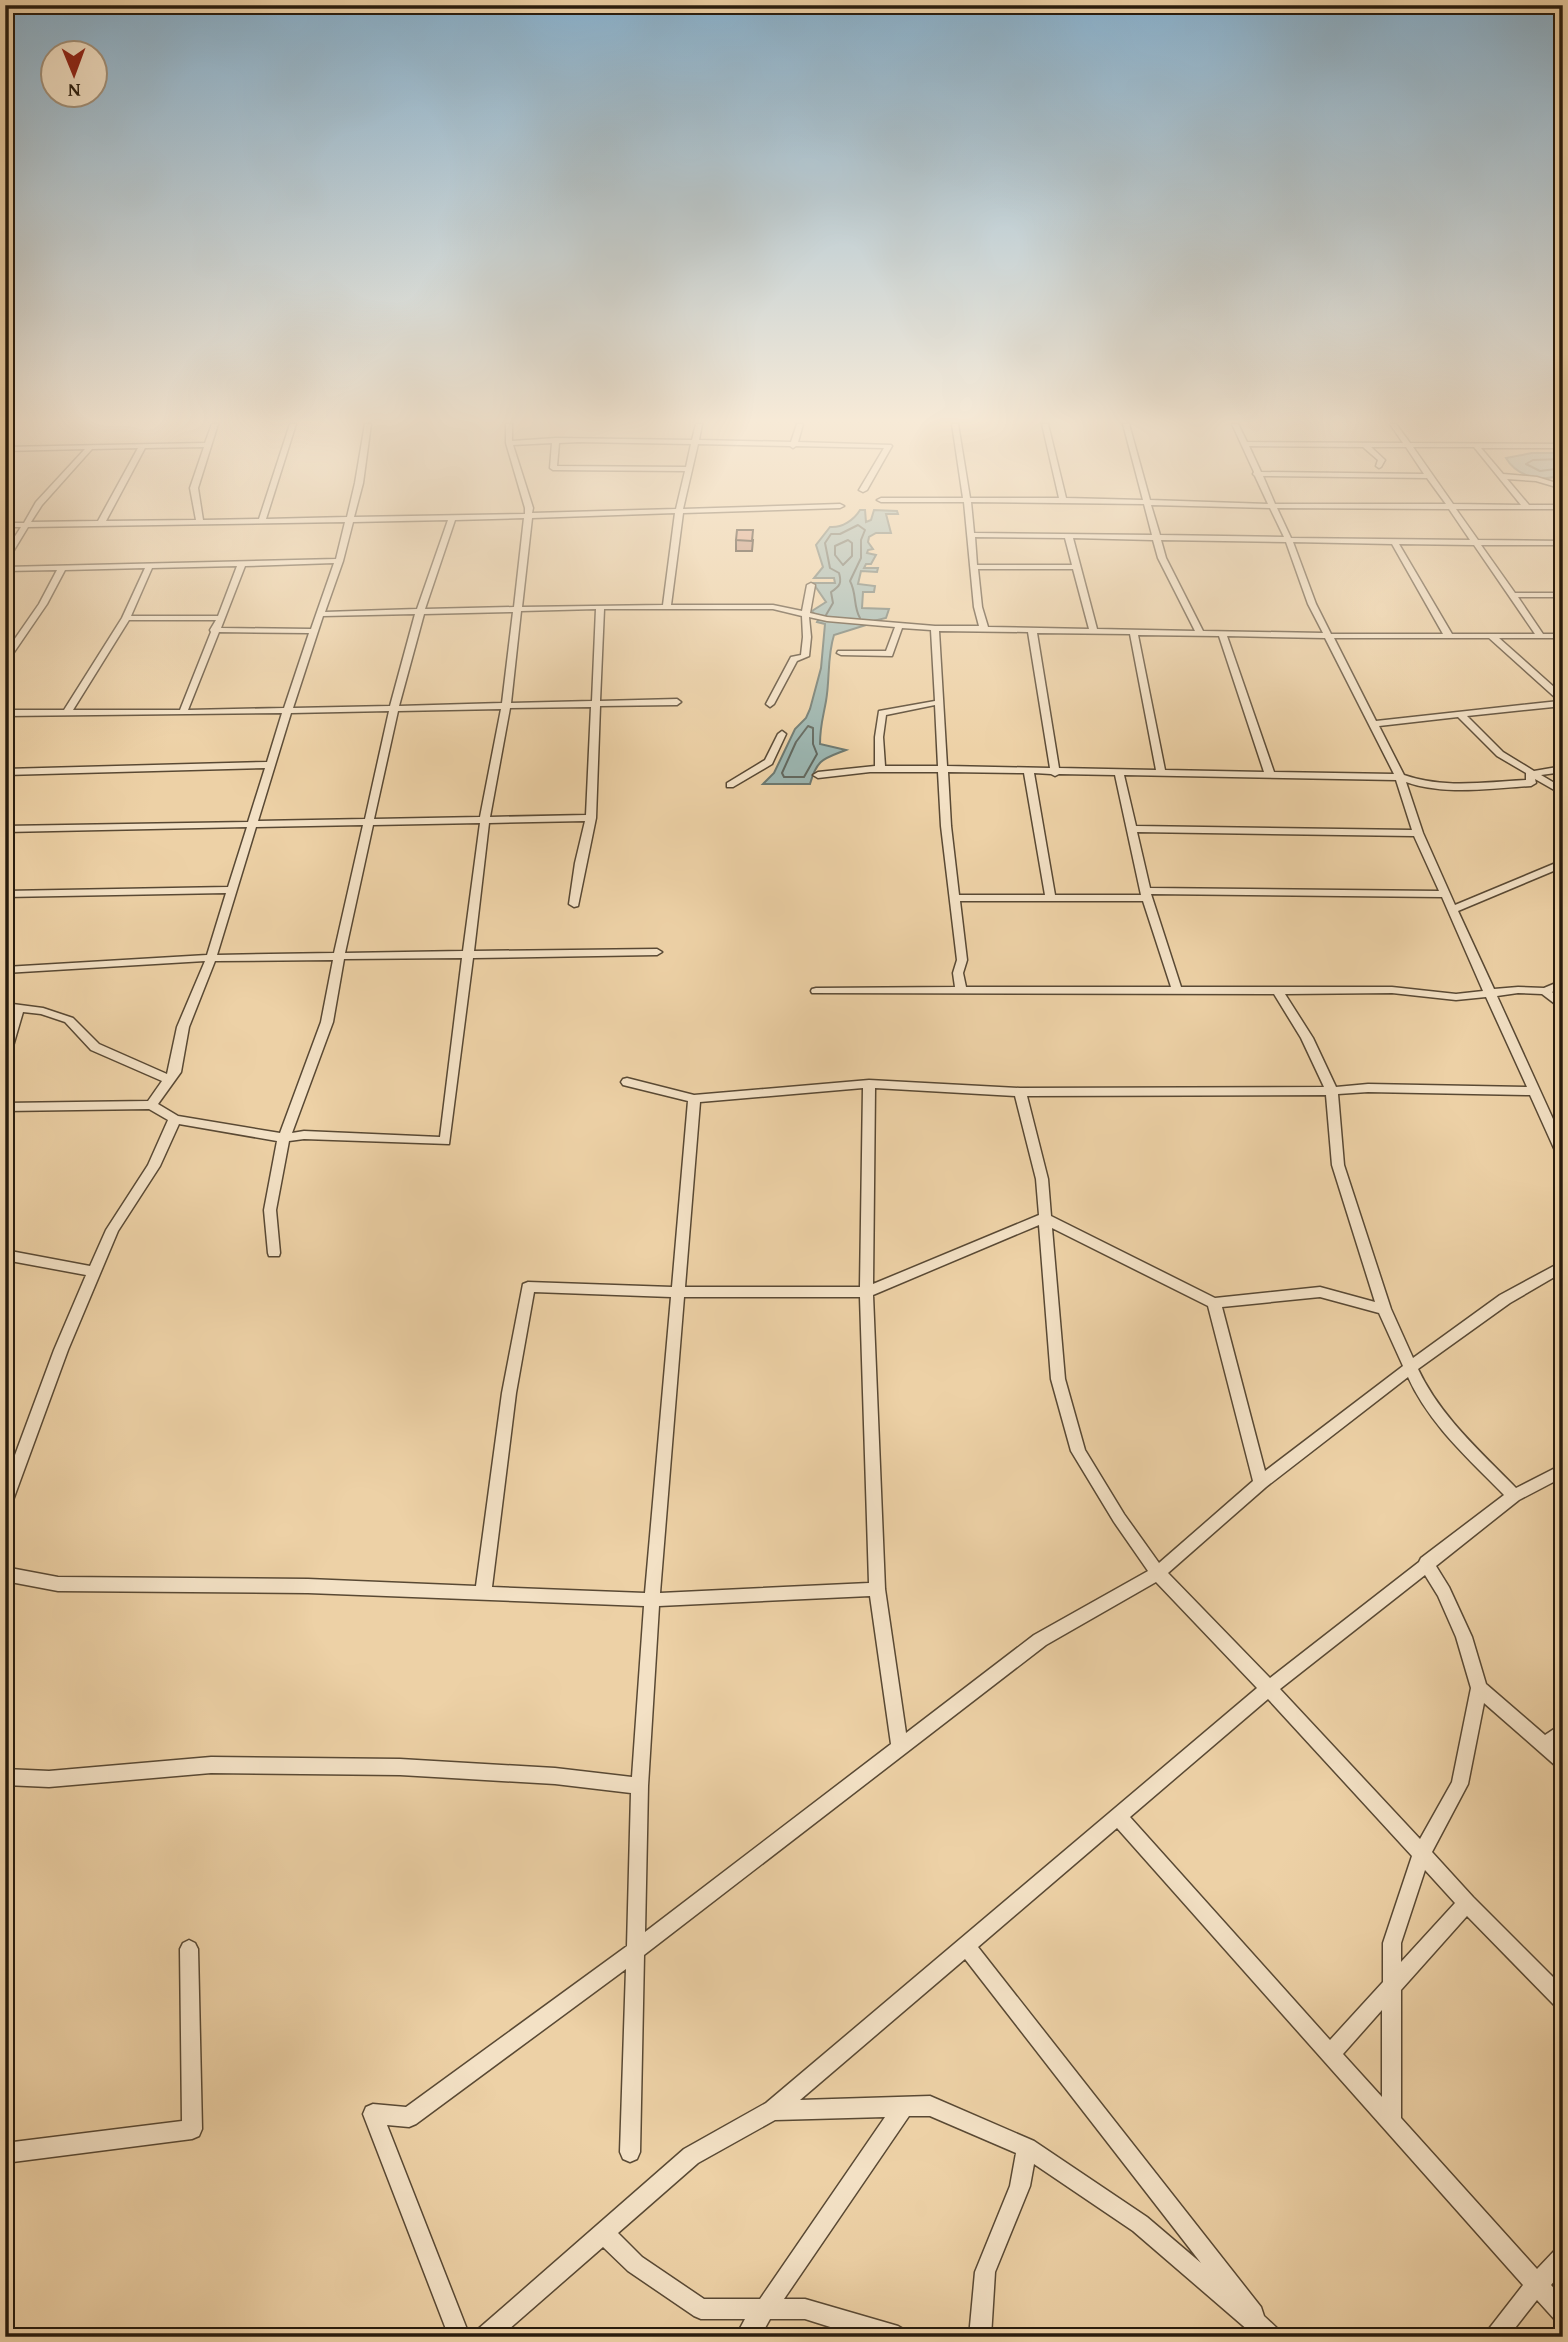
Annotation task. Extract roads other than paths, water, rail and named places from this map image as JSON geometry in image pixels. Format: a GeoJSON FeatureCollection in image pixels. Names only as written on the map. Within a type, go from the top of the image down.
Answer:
{"type":"FeatureCollection","features":[{"type":"Feature","properties":{"kind":"street"},"geometry":{"type":"LineString","coordinates":[[5,558],[22,533]]}},
{"type":"Feature","properties":{"kind":"street"},"geometry":{"type":"LineString","coordinates":[[151,1105],[175,1072],[183,1027],[206,974],[230,890],[347,533]]}},
{"type":"Feature","properties":{"kind":"street"},"geometry":{"type":"LineString","coordinates":[[274,1253],[270,1210],[284,1138],[327,1022],[338,956],[394,708],[420,612],[447,533]]}},
{"type":"Feature","properties":{"kind":"street"},"geometry":{"type":"LineString","coordinates":[[5,1107],[151,1105],[175,1119],[284,1138],[304,1135],[445,1141],[485,818],[506,706],[526,533]]}},
{"type":"Feature","properties":{"kind":"street"},"geometry":{"type":"LineString","coordinates":[[667,608],[676,533]]}},
{"type":"Feature","properties":{"kind":"street"},"geometry":{"type":"LineString","coordinates":[[1285,533],[1311,604],[1400,777],[1418,833],[1563,1155]]}},
{"type":"Feature","properties":{"kind":"street"},"geometry":{"type":"LineString","coordinates":[[1470,533],[1541,636]]}},
{"type":"Feature","properties":{"kind":"street"},"geometry":{"type":"LineString","coordinates":[[984,628],[978,607],[971,535],[1155,535],[1289,541],[1563,543]]}},
{"type":"Feature","properties":{"kind":"street"},"geometry":{"type":"LineString","coordinates":[[1068,535],[1093,630]]}},
{"type":"Feature","properties":{"kind":"street"},"geometry":{"type":"LineString","coordinates":[[1155,535],[1173,582],[1200,633]]}},
{"type":"Feature","properties":{"kind":"street"},"geometry":{"type":"LineString","coordinates":[[1395,543],[1449,636]]}},
{"type":"Feature","properties":{"kind":"street"},"geometry":{"type":"LineString","coordinates":[[5,569],[339,561]]}},
{"type":"Feature","properties":{"kind":"street"},"geometry":{"type":"LineString","coordinates":[[183,713],[242,564]]}},
{"type":"Feature","properties":{"kind":"street"},"geometry":{"type":"LineString","coordinates":[[66,714],[126,618],[149,566]]}},
{"type":"Feature","properties":{"kind":"street"},"geometry":{"type":"LineString","coordinates":[[975,568],[1078,567]]}},
{"type":"Feature","properties":{"kind":"street"},"geometry":{"type":"LineString","coordinates":[[5,659],[43,604],[62,568]]}},
{"type":"Feature","properties":{"kind":"street"},"geometry":{"type":"LineString","coordinates":[[770,704],[794,659],[805,656],[806,614],[811,585]]}},
{"type":"Feature","properties":{"kind":"street"},"geometry":{"type":"LineString","coordinates":[[1513,595],[1563,595]]}},
{"type":"Feature","properties":{"kind":"street"},"geometry":{"type":"LineString","coordinates":[[574,904],[591,818],[600,607]]}},
{"type":"Feature","properties":{"kind":"street"},"geometry":{"type":"LineString","coordinates":[[321,614],[600,607],[773,607],[849,622],[935,628],[1328,636],[1563,636]]}},
{"type":"Feature","properties":{"kind":"street"},"geometry":{"type":"LineString","coordinates":[[126,618],[220,618]]}},
{"type":"Feature","properties":{"kind":"street"},"geometry":{"type":"LineString","coordinates":[[841,653],[889,654],[899,626]]}},
{"type":"Feature","properties":{"kind":"street"},"geometry":{"type":"LineString","coordinates":[[935,628],[943,769],[962,960],[958,973],[961,991]]}},
{"type":"Feature","properties":{"kind":"street"},"geometry":{"type":"LineString","coordinates":[[1032,629],[1055,773]]}},
{"type":"Feature","properties":{"kind":"street"},"geometry":{"type":"LineString","coordinates":[[214,630],[314,631]]}},
{"type":"Feature","properties":{"kind":"street"},"geometry":{"type":"LineString","coordinates":[[1133,631],[1161,773]]}},
{"type":"Feature","properties":{"kind":"street"},"geometry":{"type":"LineString","coordinates":[[1222,633],[1270,775]]}},
{"type":"Feature","properties":{"kind":"street"},"geometry":{"type":"LineString","coordinates":[[1492,637],[1563,702]]}},
{"type":"Feature","properties":{"kind":"street"},"geometry":{"type":"LineString","coordinates":[[5,645],[16,644]]}},
{"type":"Feature","properties":{"kind":"street"},"geometry":{"type":"LineString","coordinates":[[5,713],[183,713],[677,702]]}},
{"type":"Feature","properties":{"kind":"street"},"geometry":{"type":"LineString","coordinates":[[1374,724],[1563,702]]}},
{"type":"Feature","properties":{"kind":"street"},"geometry":{"type":"LineString","coordinates":[[880,769],[879,737],[882,713],[933,703]]}},
{"type":"Feature","properties":{"kind":"street"},"geometry":{"type":"LineString","coordinates":[[1461,715],[1500,754],[1563,792]]}},
{"type":"Feature","properties":{"kind":"street"},"geometry":{"type":"LineString","coordinates":[[730,785],[769,762],[782,734]]}},
{"type":"Feature","properties":{"kind":"street"},"geometry":{"type":"LineString","coordinates":[[5,772],[271,765]]}},
{"type":"Feature","properties":{"kind":"street"},"geometry":{"type":"LineString","coordinates":[[818,775],[880,769],[943,769],[1029,773],[1400,777],[1417,785],[1469,785],[1531,783],[1530,774]]}},
{"type":"Feature","properties":{"kind":"street"},"geometry":{"type":"LineString","coordinates":[[1530,774],[1563,769]]}},
{"type":"Feature","properties":{"kind":"street"},"geometry":{"type":"LineString","coordinates":[[1029,773],[1050,897]]}},
{"type":"Feature","properties":{"kind":"street"},"geometry":{"type":"LineString","coordinates":[[1119,773],[1147,895],[1177,990]]}},
{"type":"Feature","properties":{"kind":"street"},"geometry":{"type":"LineString","coordinates":[[5,830],[485,818],[591,818]]}},
{"type":"Feature","properties":{"kind":"street"},"geometry":{"type":"LineString","coordinates":[[1132,829],[1418,833]]}},
{"type":"Feature","properties":{"kind":"street"},"geometry":{"type":"LineString","coordinates":[[1452,910],[1563,863]]}},
{"type":"Feature","properties":{"kind":"street"},"geometry":{"type":"LineString","coordinates":[[5,894],[230,890]]}},
{"type":"Feature","properties":{"kind":"street"},"geometry":{"type":"LineString","coordinates":[[955,898],[1445,894]]}},
{"type":"Feature","properties":{"kind":"street"},"geometry":{"type":"LineString","coordinates":[[5,970],[209,958],[657,952]]}},
{"type":"Feature","properties":{"kind":"street"},"geometry":{"type":"LineString","coordinates":[[816,991],[1392,990],[1455,997],[1545,991],[1563,983]]}},
{"type":"Feature","properties":{"kind":"street"},"geometry":{"type":"LineString","coordinates":[[1278,990],[1307,1038],[1332,1091],[1338,1165],[1384,1310],[1422,1392],[1451,1431],[1514,1496]]}},
{"type":"Feature","properties":{"kind":"street"},"geometry":{"type":"LineString","coordinates":[[1545,991],[1563,1007]]}},
{"type":"Feature","properties":{"kind":"street"},"geometry":{"type":"LineString","coordinates":[[5,1006],[43,1011],[69,1020],[95,1047],[170,1080]]}},
{"type":"Feature","properties":{"kind":"street"},"geometry":{"type":"LineString","coordinates":[[5,1053],[19,1007]]}},
{"type":"Feature","properties":{"kind":"street"},"geometry":{"type":"LineString","coordinates":[[627,1082],[694,1099],[869,1084],[1020,1093],[1332,1091],[1368,1088],[1533,1091]]}},
{"type":"Feature","properties":{"kind":"street"},"geometry":{"type":"LineString","coordinates":[[869,1084],[866,1292],[877,1589],[900,1746]]}},
{"type":"Feature","properties":{"kind":"street"},"geometry":{"type":"LineString","coordinates":[[1020,1093],[1042,1179],[1058,1379],[1078,1451],[1119,1518],[1158,1573],[1324,1746],[1467,1903],[1563,2000]]}},
{"type":"Feature","properties":{"kind":"street"},"geometry":{"type":"LineString","coordinates":[[630,2152],[632,1998],[636,1949],[640,1786],[652,1600],[694,1099]]}},
{"type":"Feature","properties":{"kind":"street"},"geometry":{"type":"LineString","coordinates":[[5,1503],[61,1350],[112,1230],[154,1166],[175,1119]]}},
{"type":"Feature","properties":{"kind":"street"},"geometry":{"type":"LineString","coordinates":[[484,1594],[509,1393],[528,1287],[679,1292],[866,1292],[1044,1218],[1214,1303],[1320,1292],[1384,1310]]}},
{"type":"Feature","properties":{"kind":"street"},"geometry":{"type":"LineString","coordinates":[[5,1255],[95,1272]]}},
{"type":"Feature","properties":{"kind":"street"},"geometry":{"type":"LineString","coordinates":[[460,2337],[373,2114],[409,2117],[588,1987],[1040,1640],[1158,1573],[1261,1483],[1411,1367],[1505,1299],[1563,1266]]}},
{"type":"Feature","properties":{"kind":"street"},"geometry":{"type":"LineString","coordinates":[[1214,1303],[1261,1483]]}},
{"type":"Feature","properties":{"kind":"street"},"geometry":{"type":"LineString","coordinates":[[484,2337],[691,2156],[773,2110],[1268,1689],[1514,1496],[1563,1470]]}},
{"type":"Feature","properties":{"kind":"street"},"geometry":{"type":"LineString","coordinates":[[1391,2121],[1392,1942],[1422,1853],[1461,1784],[1479,1688],[1464,1637],[1444,1592],[1426,1563]]}},
{"type":"Feature","properties":{"kind":"street"},"geometry":{"type":"LineString","coordinates":[[5,1574],[58,1584],[308,1586],[652,1600],[877,1589]]}},
{"type":"Feature","properties":{"kind":"street"},"geometry":{"type":"LineString","coordinates":[[1479,1688],[1563,1761]]}},
{"type":"Feature","properties":{"kind":"street"},"geometry":{"type":"LineString","coordinates":[[1546,1745],[1563,1731]]}},
{"type":"Feature","properties":{"kind":"street"},"geometry":{"type":"LineString","coordinates":[[5,1777],[49,1779],[212,1765],[400,1767],[555,1776],[640,1786]]}},
{"type":"Feature","properties":{"kind":"street"},"geometry":{"type":"LineString","coordinates":[[1118,1818],[1563,2314]]}},
{"type":"Feature","properties":{"kind":"street"},"geometry":{"type":"LineString","coordinates":[[1331,2053],[1467,1903]]}},
{"type":"Feature","properties":{"kind":"street"},"geometry":{"type":"LineString","coordinates":[[966,1946],[1272,2337]]}},
{"type":"Feature","properties":{"kind":"street"},"geometry":{"type":"LineString","coordinates":[[5,2153],[192,2129],[189,1950]]}},
{"type":"Feature","properties":{"kind":"street"},"geometry":{"type":"LineString","coordinates":[[749,2337],[749,2332],[904,2106]]}},
{"type":"Feature","properties":{"kind":"street"},"geometry":{"type":"LineString","coordinates":[[773,2110],[930,2106],[1027,2148],[1140,2224],[1272,2337]]}},
{"type":"Feature","properties":{"kind":"street"},"geometry":{"type":"LineString","coordinates":[[980,2337],[985,2272],[1020,2186],[1027,2148]]}},
{"type":"Feature","properties":{"kind":"street"},"geometry":{"type":"LineString","coordinates":[[603,2233],[635,2264],[701,2309],[805,2309],[898,2337]]}},
{"type":"Feature","properties":{"kind":"street"},"geometry":{"type":"LineString","coordinates":[[1496,2337],[1535,2285],[1563,2256]]}},
{"type":"Feature","properties":{"kind":"water"},"geometry":{"type":"Polygon","coordinates":[[[825,533],[875,533],[869,537],[868,542],[873,549],[867,553],[876,555],[871,564],[866,564],[864,568],[878,568],[877,572],[861,571],[858,584],[875,586],[874,592],[863,592],[862,608],[889,609],[886,618],[869,622],[815,615],[812,611],[826,602],[813,583],[835,583],[834,578],[814,578],[823,567],[816,545],[825,533]]]}},
{"type":"Feature","properties":{"kind":"water"},"geometry":{"type":"Polygon","coordinates":[[[819,618],[866,625],[834,635],[830,652],[820,744],[846,750],[822,761],[815,769],[810,784],[763,784],[774,773],[795,729],[806,718],[810,709],[821,668],[825,624],[817,622],[819,618]]]}}]}
